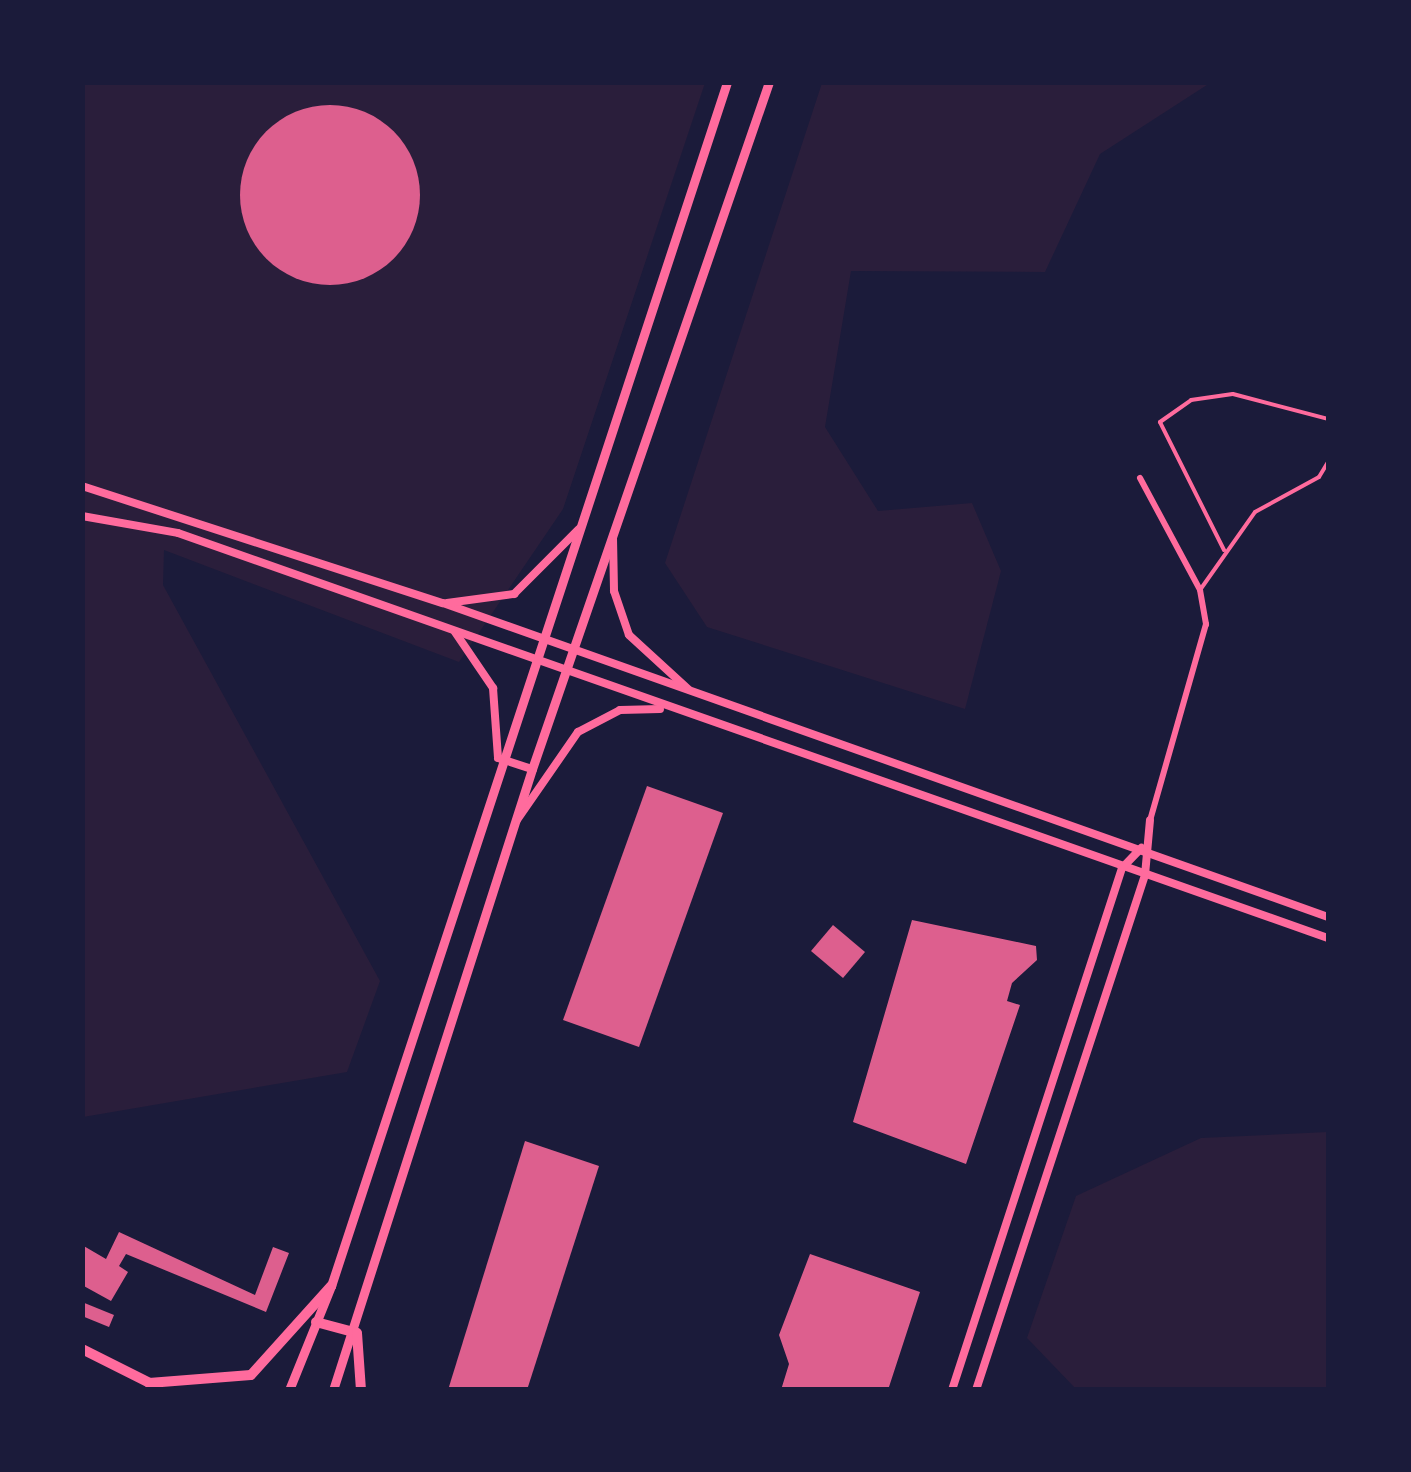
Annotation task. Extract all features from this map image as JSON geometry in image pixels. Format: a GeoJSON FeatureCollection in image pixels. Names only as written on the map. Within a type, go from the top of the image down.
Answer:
{"type":"FeatureCollection","features":[{"type":"Feature","properties":{"kind":"main road"},"geometry":{"type":"LineString","coordinates":[[289,1390],[331,1286],[498,758],[727,82]]}},
{"type":"Feature","properties":{"kind":"main road"},"geometry":{"type":"LineString","coordinates":[[333,1390],[357,1332],[532,769],[769,82]]}},
{"type":"Feature","properties":{"kind":"main road"},"geometry":{"type":"LineString","coordinates":[[150,1383],[251,1375],[331,1286]]}},
{"type":"Feature","properties":{"kind":"main road"},"geometry":{"type":"LineString","coordinates":[[316,1322],[357,1332]]}},
{"type":"Feature","properties":{"kind":"main road"},"geometry":{"type":"LineString","coordinates":[[357,1332],[361,1390]]}},
{"type":"Feature","properties":{"kind":"main road"},"geometry":{"type":"LineString","coordinates":[[82,1350],[167,1390]]}},
{"type":"Feature","properties":{"kind":"street"},"geometry":{"type":"LineString","coordinates":[[976,1390],[1144,875],[1142,848],[1204,650],[1200,590],[1140,478]]}},
{"type":"Feature","properties":{"kind":"street"},"geometry":{"type":"LineString","coordinates":[[82,486],[442,603],[1328,917]]}},
{"type":"Feature","properties":{"kind":"street"},"geometry":{"type":"LineString","coordinates":[[82,516],[178,533],[1328,938]]}},
{"type":"Feature","properties":{"kind":"street"},"geometry":{"type":"LineString","coordinates":[[442,603],[514,594],[578,529]]}},
{"type":"Feature","properties":{"kind":"street"},"geometry":{"type":"LineString","coordinates":[[613,537],[614,591],[629,636],[696,695]]}},
{"type":"Feature","properties":{"kind":"street"},"geometry":{"type":"LineString","coordinates":[[452,629],[493,688],[498,758],[532,769]]}},
{"type":"Feature","properties":{"kind":"street"},"geometry":{"type":"LineString","coordinates":[[517,820],[578,732],[620,710],[679,712]]}},
{"type":"Feature","properties":{"kind":"street"},"geometry":{"type":"LineString","coordinates":[[952,1390],[1122,868],[1142,848]]}},
{"type":"Feature","properties":{"kind":"lane"},"geometry":{"type":"LineString","coordinates":[[1224,550],[1160,422],[1192,400],[1233,394],[1328,419]]}},
{"type":"Feature","properties":{"kind":"lane"},"geometry":{"type":"LineString","coordinates":[[1200,590],[1224,550],[1276,494],[1319,477],[1328,462]]}},
{"type":"Feature","properties":{"kind":"shaded area"},"geometry":{"type":"Polygon","coordinates":[[[83,83],[705,83],[563,509],[459,662],[164,550],[163,585],[380,981],[347,1072],[83,1117],[83,83]]]}},
{"type":"Feature","properties":{"kind":"shaded area"},"geometry":{"type":"Polygon","coordinates":[[[822,83],[1210,83],[1100,154],[1045,272],[851,271],[825,427],[878,511],[972,503],[1001,571],[965,709],[707,627],[665,563],[822,83]]]}},
{"type":"Feature","properties":{"kind":"shaded area"},"geometry":{"type":"Polygon","coordinates":[[[1328,1132],[1328,1389],[1076,1389],[1027,1338],[1076,1196],[1201,1138],[1328,1132]]]}},
{"type":"Feature","properties":{"kind":"building"},"geometry":{"type":"Polygon","coordinates":[[[330,105],[365,112],[394,131],[413,160],[420,195],[413,230],[394,259],[365,278],[330,285],[295,278],[266,259],[247,230],[240,195],[247,160],[266,131],[295,112],[330,105]]]}},
{"type":"Feature","properties":{"kind":"building"},"geometry":{"type":"Polygon","coordinates":[[[647,786],[723,813],[639,1047],[563,1020],[647,786]]]}},
{"type":"Feature","properties":{"kind":"building"},"geometry":{"type":"Polygon","coordinates":[[[912,920],[1036,946],[1037,960],[1012,983],[1007,1001],[1020,1005],[966,1164],[853,1122],[912,920]]]}},
{"type":"Feature","properties":{"kind":"building"},"geometry":{"type":"Polygon","coordinates":[[[833,925],[865,952],[843,978],[811,951],[833,925]]]}},
{"type":"Feature","properties":{"kind":"building"},"geometry":{"type":"Polygon","coordinates":[[[525,1141],[599,1166],[527,1390],[448,1390],[525,1141]]]}},
{"type":"Feature","properties":{"kind":"building"},"geometry":{"type":"Polygon","coordinates":[[[119,1232],[255,1295],[273,1247],[289,1253],[266,1312],[126,1254],[119,1266],[128,1272],[111,1301],[82,1285],[82,1245],[106,1259],[119,1232]]]}},
{"type":"Feature","properties":{"kind":"building"},"geometry":{"type":"Polygon","coordinates":[[[810,1254],[920,1292],[888,1390],[781,1390],[789,1364],[779,1335],[810,1254]]]}},
{"type":"Feature","properties":{"kind":"building"},"geometry":{"type":"Polygon","coordinates":[[[82,1302],[114,1315],[109,1327],[82,1316],[82,1302]]]}}]}
